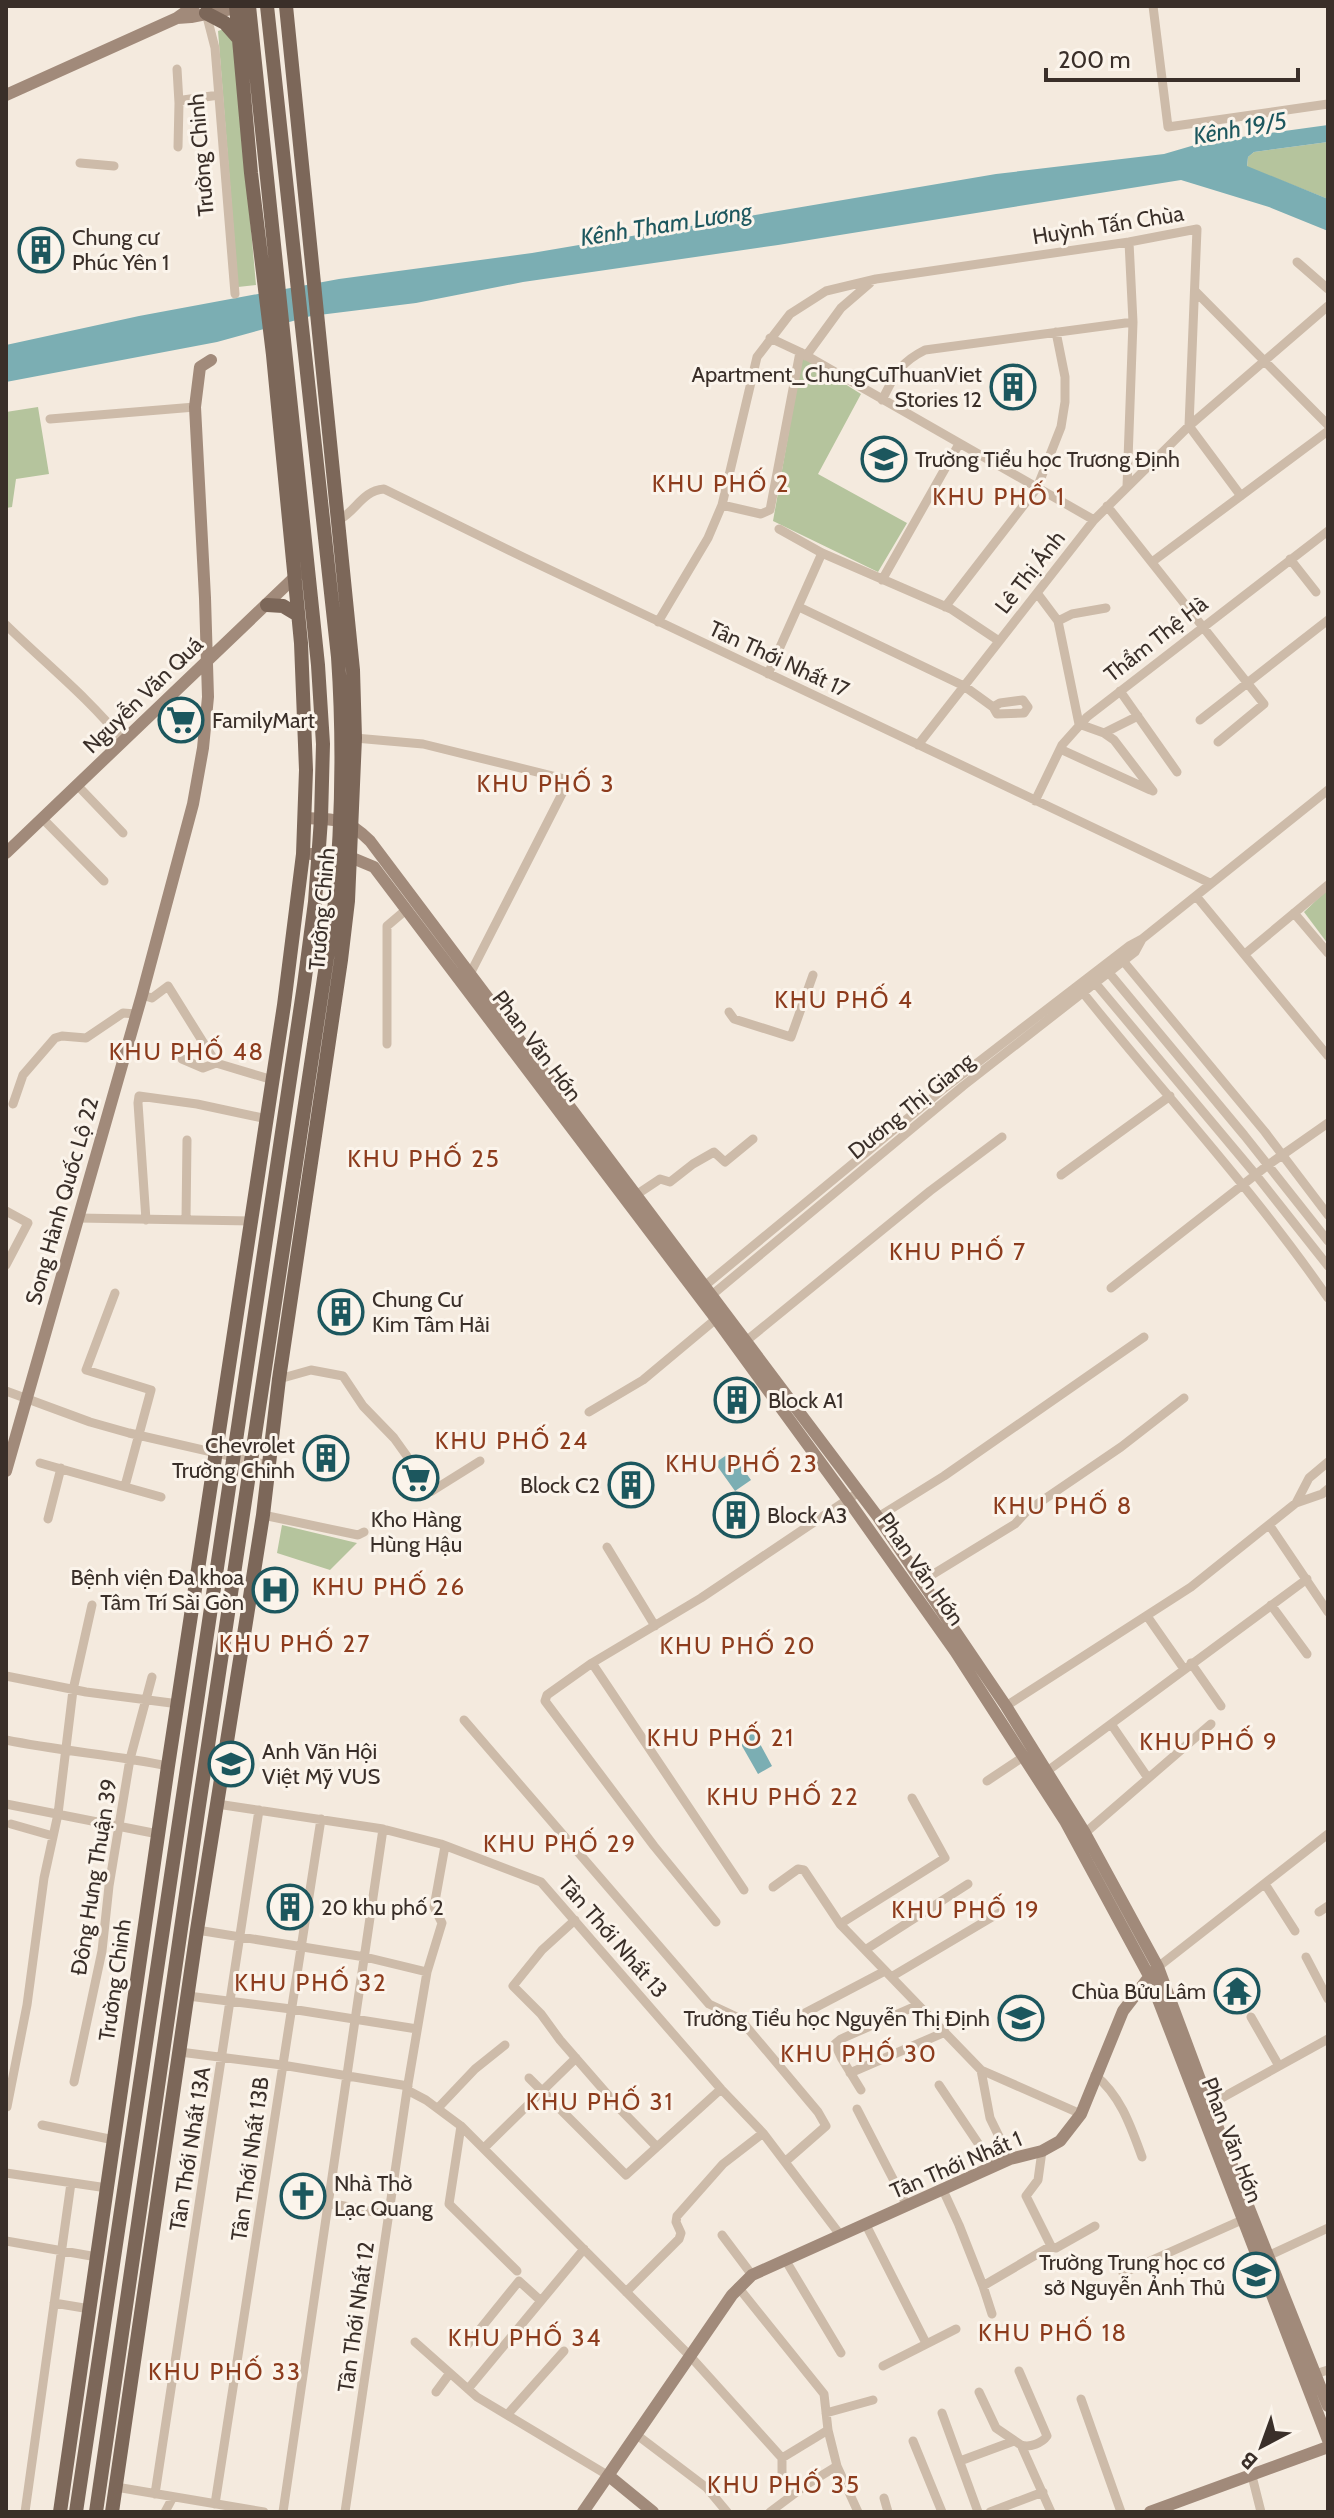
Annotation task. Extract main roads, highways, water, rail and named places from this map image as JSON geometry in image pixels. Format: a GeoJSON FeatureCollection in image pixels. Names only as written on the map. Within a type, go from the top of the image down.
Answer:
{"type":"FeatureCollection","features":[{"type":"Feature","properties":{"kind":"main road"},"geometry":{"type":"LineString","coordinates":[[6,95],[177,18],[200,10],[258,6]]}},
{"type":"Feature","properties":{"kind":"main road"},"geometry":{"type":"LineString","coordinates":[[267,6],[294,169],[304,262]]}},
{"type":"Feature","properties":{"kind":"main road"},"geometry":{"type":"LineString","coordinates":[[286,6],[294,169]]}},
{"type":"Feature","properties":{"kind":"main road"},"geometry":{"type":"LineString","coordinates":[[242,7],[238,38],[251,173],[270,265]]}},
{"type":"Feature","properties":{"kind":"main road"},"geometry":{"type":"LineString","coordinates":[[242,7],[256,64],[267,171],[270,265],[280,355]]}},
{"type":"Feature","properties":{"kind":"main road"},"geometry":{"type":"LineString","coordinates":[[200,10],[225,23],[256,64]]}},
{"type":"Feature","properties":{"kind":"main road"},"geometry":{"type":"LineString","coordinates":[[251,173],[267,171]]}},
{"type":"Feature","properties":{"kind":"main road","name":"Trường Chinh"},"geometry":{"type":"LineString","coordinates":[[112,2512],[153,2177],[251,1462],[344,856],[353,670],[321,354],[304,262]]}},
{"type":"Feature","properties":{"kind":"main road","name":"Trường Chinh"},"geometry":{"type":"LineString","coordinates":[[304,262],[305,354],[348,738]]}},
{"type":"Feature","properties":{"kind":"main road","name":"Trường Chinh"},"geometry":{"type":"LineString","coordinates":[[76,2512],[304,985],[319,854],[323,744],[318,665],[280,355]]}},
{"type":"Feature","properties":{"kind":"main road","name":"Trường Chinh"},"geometry":{"type":"LineString","coordinates":[[60,2512],[168,1766],[273,1080],[303,854],[305,707],[280,355]]}},
{"type":"Feature","properties":{"kind":"main road"},"geometry":{"type":"LineString","coordinates":[[208,660],[195,407],[200,367],[211,360]]}},
{"type":"Feature","properties":{"kind":"main road","name":"Nguyễn Văn Quá"},"geometry":{"type":"LineString","coordinates":[[6,853],[307,565]]}},
{"type":"Feature","properties":{"kind":"main road"},"geometry":{"type":"LineString","coordinates":[[267,605],[283,606],[298,615]]}},
{"type":"Feature","properties":{"kind":"main road","name":"Song Hành Quốc Lộ 22"},"geometry":{"type":"LineString","coordinates":[[6,1471],[142,995],[193,804],[203,748],[208,660]]}},
{"type":"Feature","properties":{"kind":"main road"},"geometry":{"type":"LineString","coordinates":[[305,818],[346,822]]}},
{"type":"Feature","properties":{"kind":"main road","name":"Phan Văn Hớn"},"geometry":{"type":"LineString","coordinates":[[346,822],[370,841],[470,974],[511,1037],[704,1294],[746,1341],[853,1496],[1079,1846],[1154,1972],[1242,2220],[1328,2440]]}},
{"type":"Feature","properties":{"kind":"main road","name":"Phan Văn Hớn"},"geometry":{"type":"LineString","coordinates":[[303,854],[344,856],[374,867],[636,1195],[704,1294],[716,1319],[853,1496],[878,1517],[1006,1706],[1085,1833],[1154,1972],[1268,2256],[1322,2372],[1328,2406]]}},
{"type":"Feature","properties":{"kind":"main road","name":"Trường Chinh"},"geometry":{"type":"LineString","coordinates":[[96,2512],[153,2177],[180,2052],[263,1515],[279,1379],[341,960],[348,901],[344,856]]}},
{"type":"Feature","properties":{"kind":"main road","name":"Tân Thới Nhất 1"},"geometry":{"type":"LineString","coordinates":[[583,2512],[738,2287],[752,2275],[1010,2159],[1042,2151],[1060,2141],[1081,2114],[1123,2011],[1154,1972]]}},
{"type":"Feature","properties":{"kind":"main road"},"geometry":{"type":"LineString","coordinates":[[110,2170],[153,2177]]}},
{"type":"Feature","properties":{"kind":"main road"},"geometry":{"type":"LineString","coordinates":[[1150,2512],[1328,2447]]}},
{"type":"Feature","properties":{"kind":"main road"},"geometry":{"type":"LineString","coordinates":[[609,2476],[653,2512]]}},
{"type":"Feature","properties":{"kind":"water","name":"Kênh Tham Lương"},"geometry":{"type":"Polygon","coordinates":[[[1328,125],[1328,142],[1254,152],[1248,157],[1247,166],[1328,199],[1328,231],[1269,207],[1181,180],[778,245],[523,282],[416,303],[311,316],[217,342],[6,382],[6,345],[139,316],[339,279],[532,253],[996,174],[1164,154],[1205,142],[1328,125]]]}},
{"type":"Feature","properties":{"kind":"water"},"geometry":{"type":"Polygon","coordinates":[[[731,1452],[751,1480],[735,1491],[715,1463],[731,1452]]]}},
{"type":"Feature","properties":{"kind":"water"},"geometry":{"type":"Polygon","coordinates":[[[753,1731],[772,1766],[758,1774],[738,1739],[753,1731]]]}},
{"type":"Feature","properties":{"kind":"place","name":"Chung cư Phúc Yên 1"},"geometry":{"type":"Point","coordinates":[41,250]}},
{"type":"Feature","properties":{"kind":"place","name":"Apartment_ChungCuThuanViet Stories 12"},"geometry":{"type":"Point","coordinates":[1013,387]}},
{"type":"Feature","properties":{"kind":"place","name":"Trường Tiểu học Trương Định"},"geometry":{"type":"Point","coordinates":[884,459]}},
{"type":"Feature","properties":{"kind":"place","name":"FamilyMart"},"geometry":{"type":"Point","coordinates":[181,720]}},
{"type":"Feature","properties":{"kind":"place","name":"Chung Cư Kim Tâm Hải"},"geometry":{"type":"Point","coordinates":[341,1312]}},
{"type":"Feature","properties":{"kind":"place","name":"Block A1"},"geometry":{"type":"Point","coordinates":[737,1400]}},
{"type":"Feature","properties":{"kind":"place","name":"Chevrolet Trường Chinh"},"geometry":{"type":"Point","coordinates":[326,1458]}},
{"type":"Feature","properties":{"kind":"place","name":"Kho Hàng Hùng Hậu"},"geometry":{"type":"Point","coordinates":[416,1478]}},
{"type":"Feature","properties":{"kind":"place","name":"Block C2"},"geometry":{"type":"Point","coordinates":[631,1485]}},
{"type":"Feature","properties":{"kind":"place","name":"Block A3"},"geometry":{"type":"Point","coordinates":[736,1515]}},
{"type":"Feature","properties":{"kind":"place","name":"Bệnh viện Đa khoa Tâm Trí Sài Gòn"},"geometry":{"type":"Point","coordinates":[275,1590]}},
{"type":"Feature","properties":{"kind":"place","name":"Anh Văn Hội Việt Mỹ VUS"},"geometry":{"type":"Point","coordinates":[231,1764]}},
{"type":"Feature","properties":{"kind":"place","name":"20 khu phố 2"},"geometry":{"type":"Point","coordinates":[290,1907]}},
{"type":"Feature","properties":{"kind":"place","name":"Chùa Bửu Lâm"},"geometry":{"type":"Point","coordinates":[1237,1991]}},
{"type":"Feature","properties":{"kind":"place","name":"Trường Tiểu học Nguyễn Thị Định"},"geometry":{"type":"Point","coordinates":[1021,2018]}},
{"type":"Feature","properties":{"kind":"place","name":"Nhà Thờ Lạc Quang"},"geometry":{"type":"Point","coordinates":[303,2196]}},
{"type":"Feature","properties":{"kind":"place","name":"Trường Trung học cơ sở Nguyễn Ảnh Thủ"},"geometry":{"type":"Point","coordinates":[1256,2275]}},
{"type":"Feature","properties":{"kind":"district","name":"KHU PHỐ 2"},"geometry":{"type":"Point","coordinates":[721,483]}},
{"type":"Feature","properties":{"kind":"district","name":"KHU PHỐ 1"},"geometry":{"type":"Point","coordinates":[999,496]}},
{"type":"Feature","properties":{"kind":"district","name":"KHU PHỐ 3"},"geometry":{"type":"Point","coordinates":[546,783]}},
{"type":"Feature","properties":{"kind":"district","name":"KHU PHỐ 4"},"geometry":{"type":"Point","coordinates":[844,999]}},
{"type":"Feature","properties":{"kind":"district","name":"KHU PHỐ 48"},"geometry":{"type":"Point","coordinates":[187,1051]}},
{"type":"Feature","properties":{"kind":"district","name":"KHU PHỐ 25"},"geometry":{"type":"Point","coordinates":[424,1158]}},
{"type":"Feature","properties":{"kind":"district","name":"KHU PHỐ 7"},"geometry":{"type":"Point","coordinates":[958,1251]}},
{"type":"Feature","properties":{"kind":"district","name":"KHU PHỐ 24"},"geometry":{"type":"Point","coordinates":[512,1440]}},
{"type":"Feature","properties":{"kind":"district","name":"KHU PHỐ 23"},"geometry":{"type":"Point","coordinates":[742,1463]}},
{"type":"Feature","properties":{"kind":"district","name":"KHU PHỐ 8"},"geometry":{"type":"Point","coordinates":[1063,1505]}},
{"type":"Feature","properties":{"kind":"district","name":"KHU PHỐ 26"},"geometry":{"type":"Point","coordinates":[389,1586]}},
{"type":"Feature","properties":{"kind":"district","name":"KHU PHỐ 27"},"geometry":{"type":"Point","coordinates":[295,1643]}},
{"type":"Feature","properties":{"kind":"district","name":"KHU PHỐ 20"},"geometry":{"type":"Point","coordinates":[738,1645]}},
{"type":"Feature","properties":{"kind":"district","name":"KHU PHỐ 21"},"geometry":{"type":"Point","coordinates":[721,1737]}},
{"type":"Feature","properties":{"kind":"district","name":"KHU PHỐ 9"},"geometry":{"type":"Point","coordinates":[1209,1741]}},
{"type":"Feature","properties":{"kind":"district","name":"KHU PHỐ 22"},"geometry":{"type":"Point","coordinates":[783,1796]}},
{"type":"Feature","properties":{"kind":"district","name":"KHU PHỐ 29"},"geometry":{"type":"Point","coordinates":[560,1843]}},
{"type":"Feature","properties":{"kind":"district","name":"KHU PHỐ 19"},"geometry":{"type":"Point","coordinates":[966,1909]}},
{"type":"Feature","properties":{"kind":"district","name":"KHU PHỐ 32"},"geometry":{"type":"Point","coordinates":[311,1982]}},
{"type":"Feature","properties":{"kind":"district","name":"KHU PHỐ 30"},"geometry":{"type":"Point","coordinates":[859,2053]}},
{"type":"Feature","properties":{"kind":"district","name":"KHU PHỐ 31"},"geometry":{"type":"Point","coordinates":[600,2101]}},
{"type":"Feature","properties":{"kind":"district","name":"KHU PHỐ 18"},"geometry":{"type":"Point","coordinates":[1053,2332]}},
{"type":"Feature","properties":{"kind":"district","name":"KHU PHỐ 34"},"geometry":{"type":"Point","coordinates":[525,2337]}},
{"type":"Feature","properties":{"kind":"district","name":"KHU PHỐ 33"},"geometry":{"type":"Point","coordinates":[225,2371]}},
{"type":"Feature","properties":{"kind":"district","name":"KHU PHỐ 35"},"geometry":{"type":"Point","coordinates":[784,2484]}},
{"type":"Feature","properties":{"kind":"water label","name":"Kênh 19/5"},"geometry":{"type":"Point","coordinates":[1240,128]}}]}
